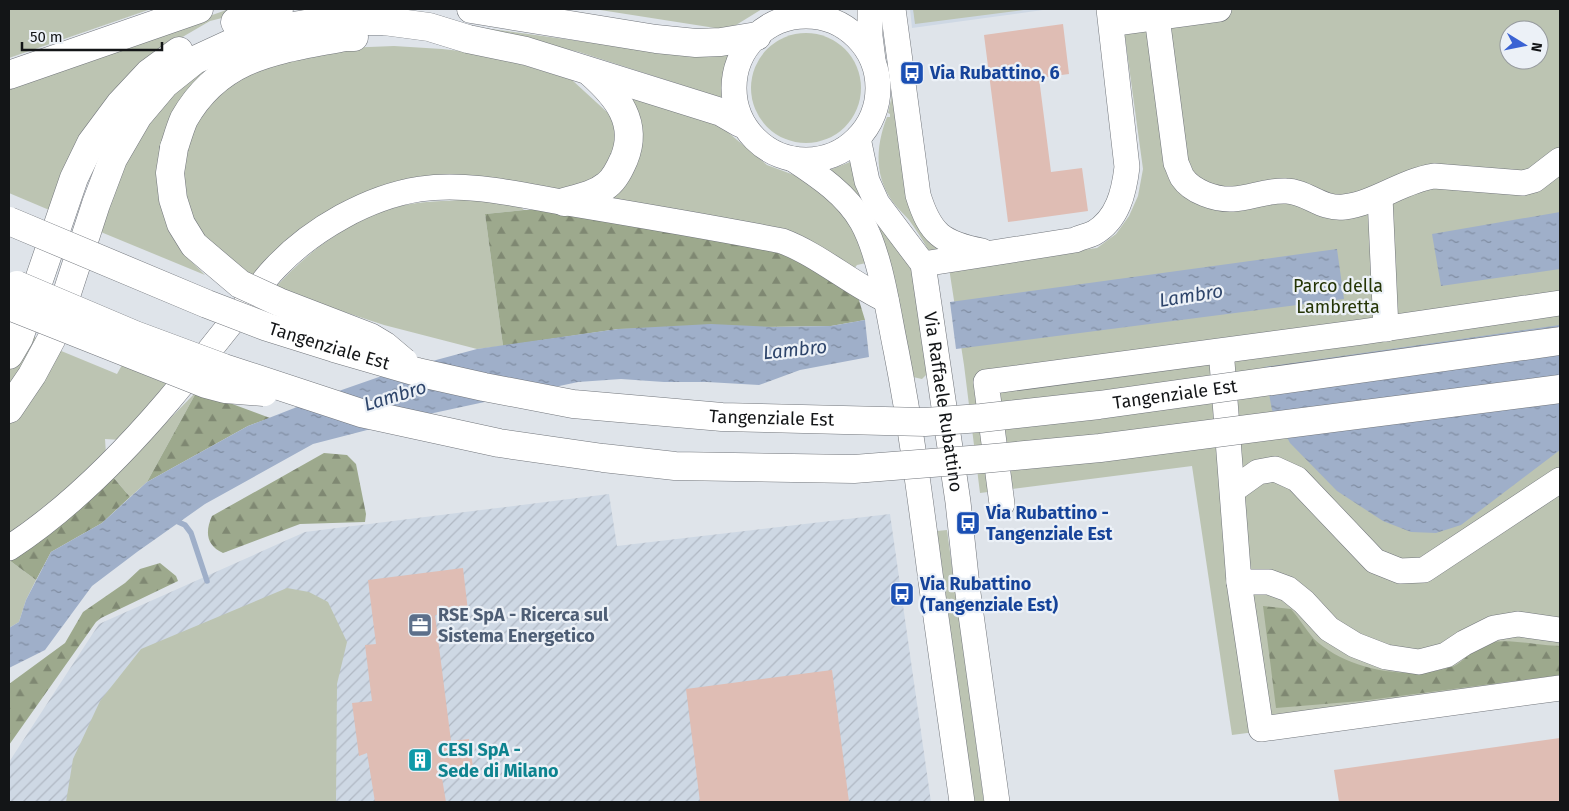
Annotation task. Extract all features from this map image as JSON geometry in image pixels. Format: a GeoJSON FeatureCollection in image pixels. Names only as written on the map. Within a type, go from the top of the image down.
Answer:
{"type":"FeatureCollection","features":[{"type":"Feature","properties":{"kind":"highway"},"geometry":{"type":"LineString","coordinates":[[9,74],[199,9]]}},
{"type":"Feature","properties":{"kind":"highway"},"geometry":{"type":"LineString","coordinates":[[9,355],[19,338],[74,178],[91,144],[120,104],[149,73],[186,46],[225,26],[279,9]]}},
{"type":"Feature","properties":{"kind":"highway"},"geometry":{"type":"LineString","coordinates":[[471,9],[656,39],[688,42],[721,42],[756,36]]}},
{"type":"Feature","properties":{"kind":"highway"},"geometry":{"type":"LineString","coordinates":[[9,409],[32,375],[53,336],[96,204],[113,159],[138,116],[165,84],[195,60],[234,42],[270,30],[311,23],[384,21],[429,27],[468,39],[526,51],[588,70],[721,112],[740,123]]}},
{"type":"Feature","properties":{"kind":"highway"},"geometry":{"type":"LineString","coordinates":[[417,372],[385,346],[370,337],[279,302],[240,284],[194,245],[180,224],[173,199],[170,173],[174,148],[183,121],[198,98],[216,79],[236,65],[264,54],[346,37],[395,36],[468,39]]}},
{"type":"Feature","properties":{"kind":"highway"},"geometry":{"type":"LineString","coordinates":[[564,202],[592,195],[608,185],[619,170],[628,149],[629,127],[622,107],[608,88],[588,70]]}},
{"type":"Feature","properties":{"kind":"highway","name":"Tangenziale Est"},"geometry":{"type":"LineString","coordinates":[[9,221],[215,308],[334,348],[417,372],[573,404],[722,417],[925,422],[981,418],[1089,406],[1560,342]]}},
{"type":"Feature","properties":{"kind":"highway"},"geometry":{"type":"LineString","coordinates":[[9,281],[135,335],[289,390],[361,413],[499,443],[675,466],[854,469],[1100,448],[1560,389]]}},
{"type":"Feature","properties":{"kind":"highway"},"geometry":{"type":"LineString","coordinates":[[9,306],[206,384],[225,389],[258,393],[289,390]]}},
{"type":"Feature","properties":{"kind":"street","name":"Via Raffaele Rubattino"},"geometry":{"type":"LineString","coordinates":[[870,9],[870,36],[878,89],[876,106],[869,123],[858,138],[844,149],[828,157],[811,160],[793,159],[780,156],[764,147],[740,123],[734,95],[734,76],[744,51],[756,36],[777,22],[797,13],[829,20],[845,28],[859,39],[873,62]]}},
{"type":"Feature","properties":{"kind":"street"},"geometry":{"type":"LineString","coordinates":[[893,9],[918,195],[923,212],[930,227],[946,239],[968,248],[990,252]]}},
{"type":"Feature","properties":{"kind":"street"},"geometry":{"type":"LineString","coordinates":[[923,264],[1075,240],[1094,232],[1108,221],[1118,206],[1124,189],[1127,167],[1116,16],[1219,9]]}},
{"type":"Feature","properties":{"kind":"street"},"geometry":{"type":"LineString","coordinates":[[1157,13],[1176,163],[1183,178],[1205,194],[1232,199],[1286,190],[1329,207],[1344,207],[1380,197],[1423,178],[1434,176],[1523,183],[1534,180],[1560,160]]}},
{"type":"Feature","properties":{"kind":"street","name":"Via Raffaele Rubattino"},"geometry":{"type":"LineString","coordinates":[[858,138],[867,181],[877,203],[923,264],[958,502],[967,586],[997,802]]}},
{"type":"Feature","properties":{"kind":"street","name":"Via Raffaele Rubattino"},"geometry":{"type":"LineString","coordinates":[[793,159],[817,175],[850,204],[869,235],[886,300],[902,376],[962,802]]}},
{"type":"Feature","properties":{"kind":"street"},"geometry":{"type":"LineString","coordinates":[[9,548],[63,508],[116,458],[168,401],[276,267],[306,240],[365,205],[394,194],[422,188],[457,187],[508,192],[782,241],[796,246],[870,293],[886,300]]}},
{"type":"Feature","properties":{"kind":"street"},"geometry":{"type":"LineString","coordinates":[[1380,197],[1386,329]]}},
{"type":"Feature","properties":{"kind":"street"},"geometry":{"type":"LineString","coordinates":[[1002,504],[986,382],[1386,329],[1560,303]]}},
{"type":"Feature","properties":{"kind":"street"},"geometry":{"type":"LineString","coordinates":[[1224,351],[1222,362],[1239,582],[1261,729],[1560,688]]}},
{"type":"Feature","properties":{"kind":"street"},"geometry":{"type":"LineString","coordinates":[[1233,490],[1258,472],[1275,469],[1297,479],[1375,561],[1400,571],[1424,570],[1560,480]]}},
{"type":"Feature","properties":{"kind":"street"},"geometry":{"type":"LineString","coordinates":[[1239,582],[1269,582],[1288,589],[1304,602],[1329,629],[1355,645],[1386,657],[1419,662],[1446,655],[1464,643],[1494,628],[1518,624],[1560,630]]}},
{"type":"Feature","properties":{"kind":"shaded area"},"geometry":{"type":"Polygon","coordinates":[[[910,9],[1050,9],[912,28],[910,9]]]}},
{"type":"Feature","properties":{"kind":"shaded area"},"geometry":{"type":"Polygon","coordinates":[[[609,494],[617,546],[890,514],[931,802],[9,802],[9,762],[99,624],[305,532],[609,494]]]}},
{"type":"Feature","properties":{"kind":"green space"},"geometry":{"type":"Polygon","coordinates":[[[9,9],[151,9],[9,58],[9,9]]]}},
{"type":"Feature","properties":{"kind":"green space"},"geometry":{"type":"Polygon","coordinates":[[[229,9],[230,16],[210,21],[179,39],[54,212],[9,193],[9,88],[229,9]]]}},
{"type":"Feature","properties":{"kind":"green space"},"geometry":{"type":"Polygon","coordinates":[[[594,9],[762,9],[728,30],[594,9]]]}},
{"type":"Feature","properties":{"kind":"green space"},"geometry":{"type":"Polygon","coordinates":[[[913,9],[1031,9],[915,24],[913,9]]]}},
{"type":"Feature","properties":{"kind":"green space","name":"Parco della Lambretta"},"geometry":{"type":"Polygon","coordinates":[[[1157,9],[1560,9],[1560,692],[1232,735],[1192,466],[980,493],[964,365],[949,268],[1097,248],[1116,234],[1129,216],[1138,196],[1143,169],[1124,30],[1157,9]]]}},
{"type":"Feature","properties":{"kind":"green space"},"geometry":{"type":"Polygon","coordinates":[[[462,25],[674,54],[729,54],[722,76],[722,96],[716,96],[579,52],[462,25]]]}},
{"type":"Feature","properties":{"kind":"green space"},"geometry":{"type":"Polygon","coordinates":[[[806,33],[817,34],[827,38],[845,49],[856,67],[860,77],[860,99],[856,109],[845,127],[827,138],[817,142],[806,143],[795,142],[785,138],[767,127],[756,109],[752,99],[751,88],[752,77],[756,67],[767,49],[785,38],[795,34],[806,33]]]}},
{"type":"Feature","properties":{"kind":"green space"},"geometry":{"type":"Polygon","coordinates":[[[394,46],[488,54],[572,80],[608,113],[613,121],[616,140],[614,154],[597,178],[573,189],[559,189],[524,183],[401,185],[254,281],[203,242],[182,197],[182,153],[199,111],[247,70],[344,48],[394,46]]]}},
{"type":"Feature","properties":{"kind":"green space"},"geometry":{"type":"Polygon","coordinates":[[[237,57],[176,113],[186,256],[205,275],[96,230],[125,153],[177,88],[206,70],[237,57]]]}},
{"type":"Feature","properties":{"kind":"green space"},"geometry":{"type":"Polygon","coordinates":[[[621,95],[717,125],[767,165],[794,175],[813,186],[834,203],[854,230],[866,263],[857,265],[850,274],[828,259],[597,202],[615,188],[621,95]]]}},
{"type":"Feature","properties":{"kind":"green space"},"geometry":{"type":"Polygon","coordinates":[[[892,95],[940,244],[930,253],[909,220],[889,196],[880,174],[880,140],[887,117],[890,117],[888,113],[892,95]]]}},
{"type":"Feature","properties":{"kind":"green space"},"geometry":{"type":"Polygon","coordinates":[[[852,162],[859,197],[827,171],[852,162]]]}},
{"type":"Feature","properties":{"kind":"green space"},"geometry":{"type":"Polygon","coordinates":[[[463,200],[505,202],[519,206],[524,210],[485,214],[503,346],[477,349],[384,325],[274,289],[317,248],[368,218],[386,210],[405,205],[463,200]]]}},
{"type":"Feature","properties":{"kind":"green space"},"geometry":{"type":"Polygon","coordinates":[[[543,210],[771,250],[795,259],[858,297],[865,320],[831,326],[618,329],[503,346],[485,214],[543,210]]]}},
{"type":"Feature","properties":{"kind":"green space"},"geometry":{"type":"Polygon","coordinates":[[[882,227],[913,272],[927,374],[922,379],[913,377],[877,231],[882,227]]]}},
{"type":"Feature","properties":{"kind":"green space"},"geometry":{"type":"Polygon","coordinates":[[[28,335],[40,339],[9,389],[9,371],[28,335]]]}},
{"type":"Feature","properties":{"kind":"green space"},"geometry":{"type":"Polygon","coordinates":[[[54,348],[117,374],[122,365],[171,385],[121,440],[105,439],[106,454],[9,539],[9,422],[54,348]]]}},
{"type":"Feature","properties":{"kind":"green space"},"geometry":{"type":"Polygon","coordinates":[[[197,391],[147,482],[130,497],[113,477],[197,391]]]}},
{"type":"Feature","properties":{"kind":"green space"},"geometry":{"type":"Polygon","coordinates":[[[197,391],[270,418],[248,426],[147,482],[197,391]]]}},
{"type":"Feature","properties":{"kind":"green space"},"geometry":{"type":"Polygon","coordinates":[[[324,453],[347,455],[356,464],[366,514],[365,522],[300,524],[223,553],[213,546],[208,538],[208,527],[212,516],[324,453]]]}},
{"type":"Feature","properties":{"kind":"green space"},"geometry":{"type":"Polygon","coordinates":[[[113,477],[130,497],[102,523],[51,552],[36,580],[9,560],[113,477]]]}},
{"type":"Feature","properties":{"kind":"green space"},"geometry":{"type":"Polygon","coordinates":[[[947,530],[984,802],[974,802],[937,531],[947,530]]]}},
{"type":"Feature","properties":{"kind":"green space"},"geometry":{"type":"Polygon","coordinates":[[[9,560],[36,580],[26,600],[19,622],[9,628],[9,560]]]}},
{"type":"Feature","properties":{"kind":"green space"},"geometry":{"type":"Polygon","coordinates":[[[160,563],[176,576],[178,581],[96,622],[9,745],[9,684],[65,643],[83,612],[125,583],[140,569],[160,563]]]}},
{"type":"Feature","properties":{"kind":"green space"},"geometry":{"type":"Polygon","coordinates":[[[287,588],[309,592],[328,602],[347,642],[337,684],[336,802],[66,802],[73,759],[100,701],[141,649],[287,588]]]}},
{"type":"Feature","properties":{"kind":"green space"},"geometry":{"type":"Polygon","coordinates":[[[1263,606],[1291,609],[1314,639],[1344,659],[1362,666],[1400,672],[1419,673],[1437,670],[1458,664],[1481,645],[1489,642],[1509,641],[1560,646],[1560,675],[1361,701],[1276,708],[1263,606]]]}},
{"type":"Feature","properties":{"kind":"water"},"geometry":{"type":"Polygon","coordinates":[[[1560,212],[1560,269],[1441,286],[1432,234],[1560,212]]]}},
{"type":"Feature","properties":{"kind":"water","name":"Lambro"},"geometry":{"type":"Polygon","coordinates":[[[1337,249],[1344,299],[956,349],[950,302],[1337,249]]]}},
{"type":"Feature","properties":{"kind":"water","name":"Lambro"},"geometry":{"type":"Polygon","coordinates":[[[865,320],[869,357],[800,370],[759,385],[621,379],[578,382],[429,414],[313,444],[205,504],[137,552],[92,586],[45,650],[9,668],[9,628],[19,622],[26,600],[51,552],[102,523],[147,482],[248,426],[399,370],[477,349],[618,329],[711,324],[772,327],[831,326],[865,320]]]}},
{"type":"Feature","properties":{"kind":"water"},"geometry":{"type":"Polygon","coordinates":[[[1560,325],[1560,450],[1461,525],[1436,533],[1411,532],[1383,521],[1337,491],[1290,443],[1272,410],[1264,367],[1560,325]]]}},
{"type":"Feature","properties":{"kind":"building"},"geometry":{"type":"Polygon","coordinates":[[[1063,24],[1069,74],[1039,78],[1051,172],[1082,168],[1088,211],[1008,222],[984,35],[1063,24]]]}},
{"type":"Feature","properties":{"kind":"building"},"geometry":{"type":"Polygon","coordinates":[[[463,568],[468,611],[435,615],[451,741],[469,739],[473,767],[441,772],[446,802],[375,802],[367,753],[359,756],[352,703],[372,701],[365,645],[376,644],[368,580],[463,568]]]}},
{"type":"Feature","properties":{"kind":"building"},"geometry":{"type":"Polygon","coordinates":[[[832,670],[849,802],[700,802],[686,689],[832,670]]]}},
{"type":"Feature","properties":{"kind":"building"},"geometry":{"type":"Polygon","coordinates":[[[1560,738],[1560,802],[1339,802],[1334,770],[1560,738]]]}},
{"type":"Feature","properties":{"kind":"waterway"},"geometry":{"type":"LineString","coordinates":[[174,520],[185,525],[191,533],[207,581]]}},
{"type":"Feature","properties":{"kind":"place","name":"Via Rubattino, 6"},"geometry":{"type":"Point","coordinates":[912,73]}},
{"type":"Feature","properties":{"kind":"place","name":"Via Rubattino - Tangenziale Est"},"geometry":{"type":"Point","coordinates":[968,523]}},
{"type":"Feature","properties":{"kind":"place","name":"Via Rubattino (Tangenziale Est)"},"geometry":{"type":"Point","coordinates":[902,594]}},
{"type":"Feature","properties":{"kind":"place","name":"RSE SpA - Ricerca sul Sistema Energetico"},"geometry":{"type":"Point","coordinates":[420,625]}},
{"type":"Feature","properties":{"kind":"place","name":"CESI SpA - Sede di Milano"},"geometry":{"type":"Point","coordinates":[420,760]}}]}
